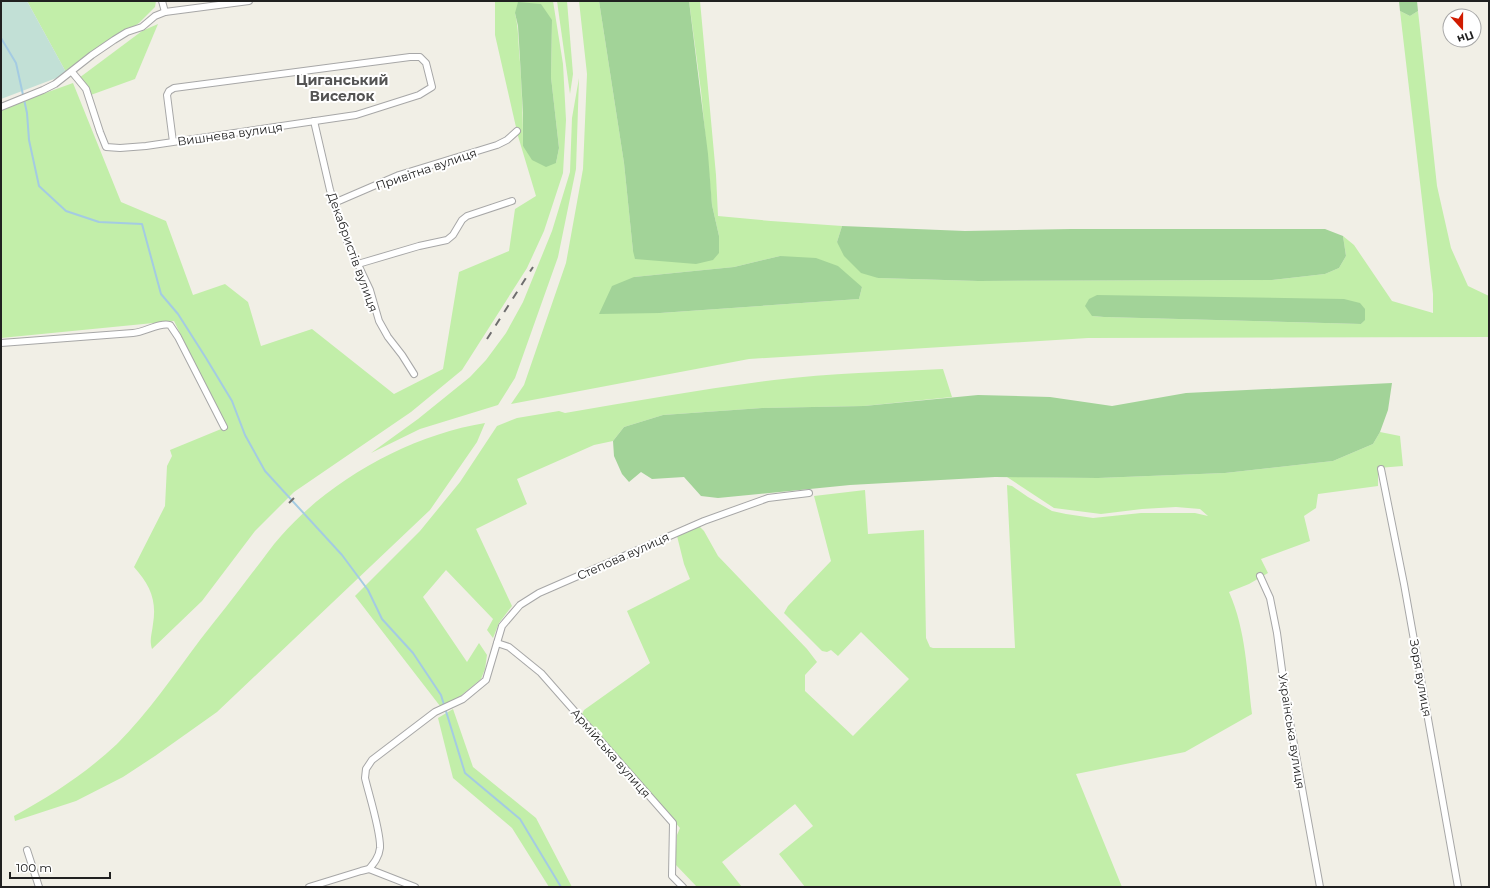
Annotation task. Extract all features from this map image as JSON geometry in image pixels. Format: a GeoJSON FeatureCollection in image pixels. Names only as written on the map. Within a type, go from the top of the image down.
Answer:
{"type":"FeatureCollection","features":[{"type":"Feature","properties":{"kind":"street"},"geometry":{"type":"LineString","coordinates":[[162,1],[165,12]]}},
{"type":"Feature","properties":{"kind":"street"},"geometry":{"type":"LineString","coordinates":[[4,106],[55,84],[92,55],[124,34],[142,27],[155,16],[165,12],[250,1]]}},
{"type":"Feature","properties":{"kind":"street","name":"Вишнева вулиця"},"geometry":{"type":"LineString","coordinates":[[72,72],[86,89],[106,147],[120,148],[173,142],[365,113],[419,95],[432,88],[425,60],[417,57],[171,89],[167,95],[173,142]]}},
{"type":"Feature","properties":{"kind":"street","name":"Декабристів вулиця"},"geometry":{"type":"LineString","coordinates":[[314,121],[318,144],[334,203],[347,241],[372,295],[379,321],[388,337],[414,374]]}},
{"type":"Feature","properties":{"kind":"street","name":"Привітна вулиця"},"geometry":{"type":"LineString","coordinates":[[334,203],[399,175],[497,145],[508,140],[517,131]]}},
{"type":"Feature","properties":{"kind":"street"},"geometry":{"type":"LineString","coordinates":[[358,264],[419,246],[447,240],[453,235],[462,220],[467,216],[512,201]]}},
{"type":"Feature","properties":{"kind":"street"},"geometry":{"type":"LineString","coordinates":[[1,343],[133,333],[168,324],[174,329],[224,427]]}},
{"type":"Feature","properties":{"kind":"street","name":"Зоря вулиця"},"geometry":{"type":"LineString","coordinates":[[1381,469],[1404,584],[1458,887]]}},
{"type":"Feature","properties":{"kind":"street","name":"Степова вулиця"},"geometry":{"type":"LineString","coordinates":[[369,869],[378,856],[380,846],[365,778],[366,769],[372,760],[418,724],[436,712],[463,699],[486,680],[502,626],[520,604],[539,593],[704,521],[768,498],[809,493]]}},
{"type":"Feature","properties":{"kind":"street","name":"Українська вулиця"},"geometry":{"type":"LineString","coordinates":[[1260,576],[1270,598],[1289,716],[1320,887]]}},
{"type":"Feature","properties":{"kind":"street","name":"Армійська вулиця"},"geometry":{"type":"LineString","coordinates":[[497,643],[509,647],[541,673],[673,823],[672,876],[683,887]]}},
{"type":"Feature","properties":{"kind":"street"},"geometry":{"type":"LineString","coordinates":[[27,850],[38,887]]}},
{"type":"Feature","properties":{"kind":"street"},"geometry":{"type":"LineString","coordinates":[[310,887],[369,869],[415,887]]}},
{"type":"Feature","properties":{"kind":"green space"},"geometry":{"type":"Polygon","coordinates":[[[27,1],[156,1],[155,7],[139,23],[67,74],[27,1]]]}},
{"type":"Feature","properties":{"kind":"green space"},"geometry":{"type":"Polygon","coordinates":[[[495,1],[553,1],[563,64],[566,120],[563,173],[544,231],[527,268],[462,370],[411,412],[294,492],[255,531],[202,601],[152,649],[151,640],[154,615],[153,600],[144,580],[134,567],[165,506],[167,466],[172,456],[170,450],[226,427],[174,321],[1,338],[1,109],[73,83],[121,202],[166,221],[193,295],[225,284],[248,302],[261,346],[312,329],[394,394],[443,369],[459,272],[509,251],[515,209],[536,196],[518,136],[495,35],[495,1]],[[515,13],[521,72],[523,146],[556,163],[559,148],[551,77],[552,20],[515,13]]]}},
{"type":"Feature","properties":{"kind":"green space"},"geometry":{"type":"Polygon","coordinates":[[[557,1],[567,1],[573,74],[570,94],[557,1]]]}},
{"type":"Feature","properties":{"kind":"green space"},"geometry":{"type":"Polygon","coordinates":[[[579,1],[599,1],[624,163],[633,251],[719,236],[712,205],[701,91],[689,1],[700,1],[716,175],[718,216],[842,226],[837,242],[878,278],[978,281],[1272,280],[1325,274],[1339,268],[1346,256],[1343,236],[1354,245],[1392,301],[1433,313],[1433,294],[1400,11],[1410,16],[1418,11],[1437,186],[1451,248],[1468,286],[1489,296],[1489,337],[1088,338],[749,359],[511,404],[524,385],[566,263],[583,169],[587,74],[579,1]],[[780,256],[734,267],[634,277],[660,313],[859,299],[862,287],[780,256]],[[1365,309],[1092,316],[1361,324],[1365,319],[1365,309]]]}},
{"type":"Feature","properties":{"kind":"green space"},"geometry":{"type":"Polygon","coordinates":[[[599,1],[689,1],[708,154],[712,205],[719,236],[719,253],[713,260],[696,264],[635,259],[624,163],[599,1]]]}},
{"type":"Feature","properties":{"kind":"green space"},"geometry":{"type":"Polygon","coordinates":[[[1399,1],[1417,1],[1418,11],[1410,16],[1400,11],[1399,1]]]}},
{"type":"Feature","properties":{"kind":"green space"},"geometry":{"type":"Polygon","coordinates":[[[518,2],[541,4],[552,20],[551,77],[559,148],[556,163],[546,167],[532,160],[523,146],[523,113],[519,42],[515,13],[518,2]]]}},
{"type":"Feature","properties":{"kind":"green space"},"geometry":{"type":"Polygon","coordinates":[[[158,24],[135,79],[88,96],[79,78],[142,31],[158,24]]]}},
{"type":"Feature","properties":{"kind":"green space"},"geometry":{"type":"Polygon","coordinates":[[[579,78],[576,169],[558,257],[515,378],[498,405],[420,429],[371,453],[418,419],[470,377],[486,360],[506,333],[523,302],[552,231],[570,172],[572,118],[579,78]]]}},
{"type":"Feature","properties":{"kind":"green space"},"geometry":{"type":"Polygon","coordinates":[[[842,226],[965,231],[1071,229],[1325,229],[1343,236],[1346,256],[1339,268],[1325,274],[1272,280],[978,281],[878,278],[861,273],[844,256],[837,242],[842,226]]]}},
{"type":"Feature","properties":{"kind":"green space"},"geometry":{"type":"Polygon","coordinates":[[[780,256],[816,258],[838,266],[862,287],[859,299],[660,313],[599,314],[612,286],[634,277],[734,267],[780,256]]]}},
{"type":"Feature","properties":{"kind":"green space"},"geometry":{"type":"Polygon","coordinates":[[[1097,295],[1344,299],[1360,303],[1365,309],[1365,320],[1361,324],[1092,316],[1085,306],[1089,299],[1097,295]]]}},
{"type":"Feature","properties":{"kind":"green space"},"geometry":{"type":"Polygon","coordinates":[[[943,369],[952,397],[864,406],[762,408],[663,415],[624,427],[613,441],[594,445],[517,479],[527,504],[476,529],[512,606],[499,623],[493,638],[487,630],[493,619],[446,570],[423,597],[467,662],[479,643],[487,655],[485,669],[481,679],[457,699],[440,706],[355,596],[420,531],[460,482],[497,426],[517,418],[559,411],[565,413],[695,391],[774,380],[837,374],[943,369]]]}},
{"type":"Feature","properties":{"kind":"green space"},"geometry":{"type":"Polygon","coordinates":[[[1392,383],[1388,410],[1380,432],[1373,444],[1333,461],[1225,473],[1098,478],[995,477],[850,485],[718,498],[701,496],[684,477],[652,479],[641,472],[629,482],[622,474],[614,456],[613,441],[624,427],[663,415],[762,408],[864,406],[978,395],[1050,397],[1112,406],[1186,393],[1392,383]]]}},
{"type":"Feature","properties":{"kind":"green space"},"geometry":{"type":"Polygon","coordinates":[[[485,423],[477,442],[430,510],[217,712],[123,777],[76,801],[15,821],[14,816],[55,792],[81,774],[105,755],[129,732],[160,694],[277,540],[301,515],[348,478],[401,449],[457,429],[485,423]]]}},
{"type":"Feature","properties":{"kind":"green space"},"geometry":{"type":"Polygon","coordinates":[[[1380,432],[1400,436],[1403,466],[1378,468],[1378,486],[1318,494],[1316,508],[1304,516],[1310,541],[1261,559],[1268,573],[1249,584],[1229,592],[1235,606],[1242,636],[1252,714],[1185,752],[1076,774],[1122,887],[805,887],[779,854],[813,826],[795,804],[722,862],[742,887],[697,887],[675,864],[677,835],[680,828],[581,716],[584,710],[650,663],[627,611],[690,579],[684,564],[677,536],[695,527],[700,527],[704,531],[718,556],[807,649],[817,662],[805,675],[805,691],[853,736],[909,679],[861,632],[838,656],[831,650],[827,652],[822,651],[784,613],[788,606],[831,561],[814,496],[865,490],[868,534],[924,530],[926,638],[930,647],[1015,648],[1007,485],[1012,486],[1052,511],[1066,514],[1093,518],[1141,513],[1195,513],[1208,516],[1200,509],[1176,507],[1101,514],[1054,508],[1007,477],[1098,478],[1225,473],[1333,461],[1373,444],[1380,432]]]}},
{"type":"Feature","properties":{"kind":"green space"},"geometry":{"type":"Polygon","coordinates":[[[453,709],[473,767],[536,818],[572,887],[549,887],[512,828],[453,778],[438,718],[453,709]]]}},
{"type":"Feature","properties":{"kind":"shaded area"},"geometry":{"type":"Polygon","coordinates":[[[1,1],[27,1],[67,74],[1,99],[1,1]]]}},
{"type":"Feature","properties":{"kind":"waterway"},"geometry":{"type":"LineString","coordinates":[[1,38],[16,63],[27,113],[29,140],[39,186],[66,211],[99,222],[142,224],[161,294],[178,314],[232,401],[245,435],[265,471],[342,555],[368,590],[382,619],[413,653],[441,695],[465,773],[520,819],[561,887]]}},
{"type":"Feature","properties":{"kind":"railway"},"geometry":{"type":"LineString","coordinates":[[487,339],[533,267]]}},
{"type":"Feature","properties":{"kind":"railway"},"geometry":{"type":"LineString","coordinates":[[289,503],[294,498]]}},
{"type":"Feature","properties":{"kind":"district","name":"Циганський Виселок"},"geometry":{"type":"Point","coordinates":[342,88]}}]}
